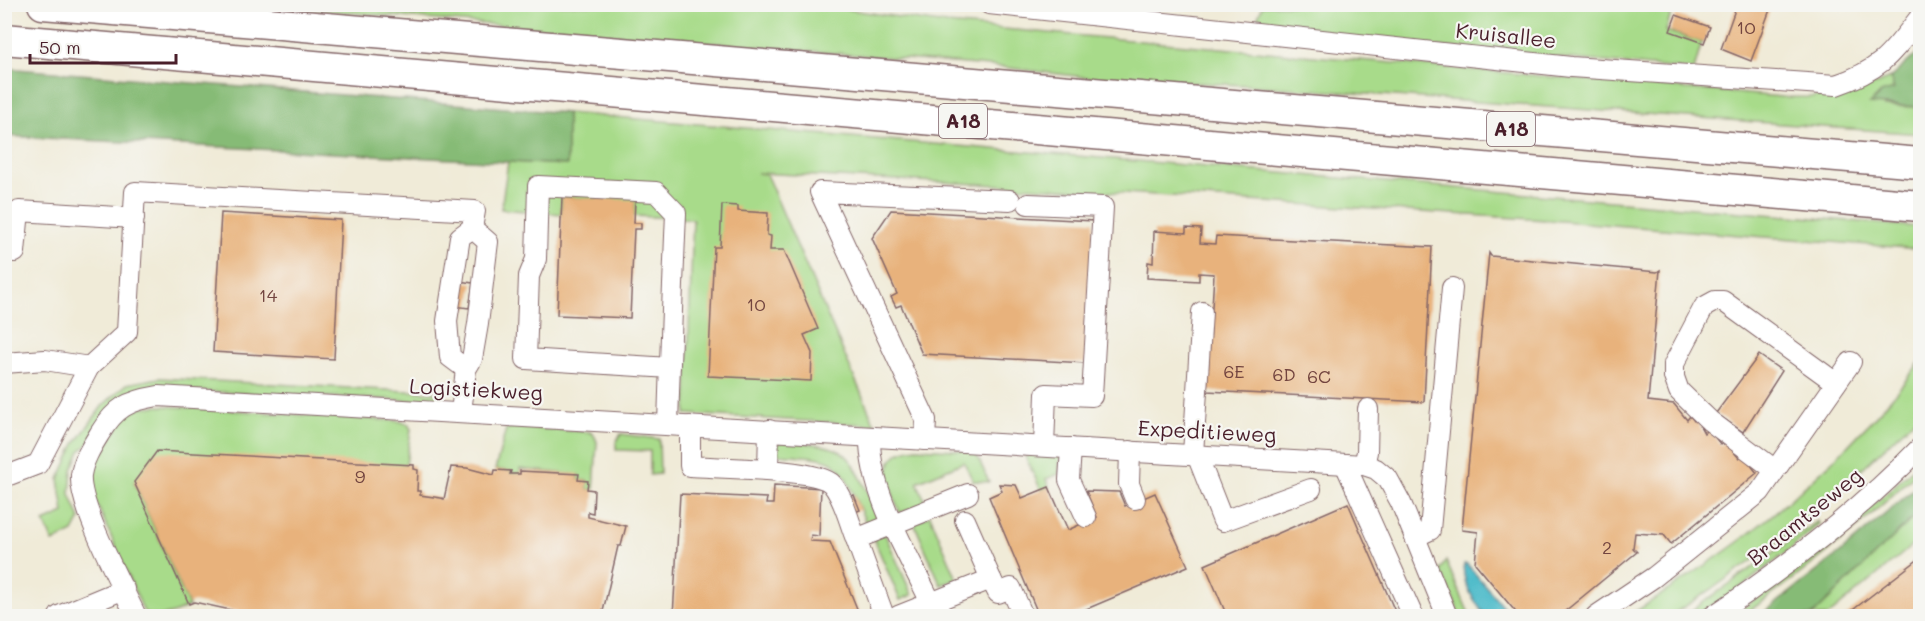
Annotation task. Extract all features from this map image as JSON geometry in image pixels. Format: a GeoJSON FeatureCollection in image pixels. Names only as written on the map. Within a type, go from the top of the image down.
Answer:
{"type":"FeatureCollection","features":[{"type":"Feature","properties":{"kind":"highway","name":"A18"},"geometry":{"type":"LineString","coordinates":[[43,4],[1920,164]]}},
{"type":"Feature","properties":{"kind":"highway","name":"A18"},"geometry":{"type":"LineString","coordinates":[[4,39],[1920,206]]}},
{"type":"Feature","properties":{"kind":"street","name":"Kruisallee"},"geometry":{"type":"LineString","coordinates":[[989,4],[1571,67],[1836,85],[1864,76],[1886,59],[1920,17]]}},
{"type":"Feature","properties":{"kind":"street"},"geometry":{"type":"LineString","coordinates":[[668,425],[676,213],[656,192],[538,186],[536,259],[529,276],[526,359],[670,368]]}},
{"type":"Feature","properties":{"kind":"street"},"geometry":{"type":"LineString","coordinates":[[4,477],[38,464],[89,367],[127,332],[135,192],[475,211],[472,228],[460,237],[447,321],[450,357],[466,369]]}},
{"type":"Feature","properties":{"kind":"street"},"geometry":{"type":"LineString","coordinates":[[925,440],[926,420],[820,192],[1103,207],[1092,396],[1046,394],[1044,446]]}},
{"type":"Feature","properties":{"kind":"street"},"geometry":{"type":"LineString","coordinates":[[4,251],[15,252],[19,211],[134,218]]}},
{"type":"Feature","properties":{"kind":"street"},"geometry":{"type":"LineString","coordinates":[[461,413],[466,369],[472,359],[488,242],[472,228]]}},
{"type":"Feature","properties":{"kind":"street"},"geometry":{"type":"LineString","coordinates":[[1415,537],[1430,530],[1452,288]]}},
{"type":"Feature","properties":{"kind":"street"},"geometry":{"type":"LineString","coordinates":[[1775,470],[1710,421],[1678,391],[1674,364],[1704,307],[1715,301],[1723,301],[1836,383]]}},
{"type":"Feature","properties":{"kind":"street"},"geometry":{"type":"LineString","coordinates":[[1202,312],[1195,454],[1223,521],[1311,489]]}},
{"type":"Feature","properties":{"kind":"street"},"geometry":{"type":"LineString","coordinates":[[4,363],[45,360],[89,367]]}},
{"type":"Feature","properties":{"kind":"street"},"geometry":{"type":"LineString","coordinates":[[1596,616],[1654,577],[1760,492],[1851,362]]}},
{"type":"Feature","properties":{"kind":"street","name":"Logistiekweg"},"geometry":{"type":"LineString","coordinates":[[136,616],[87,507],[81,476],[89,451],[110,416],[132,401],[158,396],[870,437]]}},
{"type":"Feature","properties":{"kind":"street"},"geometry":{"type":"LineString","coordinates":[[1368,410],[1367,452],[1354,464],[1413,616]]}},
{"type":"Feature","properties":{"kind":"street"},"geometry":{"type":"LineString","coordinates":[[690,426],[690,466],[768,470],[822,477],[831,483],[856,539],[884,616]]}},
{"type":"Feature","properties":{"kind":"street"},"geometry":{"type":"LineString","coordinates":[[768,470],[769,430]]}},
{"type":"Feature","properties":{"kind":"street"},"geometry":{"type":"LineString","coordinates":[[870,437],[870,457],[876,483],[934,610]]}},
{"type":"Feature","properties":{"kind":"street","name":"Expeditieweg"},"geometry":{"type":"LineString","coordinates":[[870,437],[1354,464],[1376,469],[1388,479],[1415,537],[1440,615]]}},
{"type":"Feature","properties":{"kind":"street"},"geometry":{"type":"LineString","coordinates":[[1071,448],[1069,480],[1086,518]]}},
{"type":"Feature","properties":{"kind":"street","name":"Braamtseweg"},"geometry":{"type":"LineString","coordinates":[[1713,616],[1797,558],[1851,514],[1920,448]]}},
{"type":"Feature","properties":{"kind":"street"},"geometry":{"type":"LineString","coordinates":[[1130,451],[1129,484],[1135,499]]}},
{"type":"Feature","properties":{"kind":"street"},"geometry":{"type":"LineString","coordinates":[[856,539],[968,494]]}},
{"type":"Feature","properties":{"kind":"street"},"geometry":{"type":"LineString","coordinates":[[965,520],[998,593],[1011,588],[1023,616]]}},
{"type":"Feature","properties":{"kind":"street"},"geometry":{"type":"LineString","coordinates":[[897,616],[934,610],[991,579]]}},
{"type":"Feature","properties":{"kind":"street"},"geometry":{"type":"LineString","coordinates":[[59,616],[124,589]]}},
{"type":"Feature","properties":{"kind":"green space"},"geometry":{"type":"Polygon","coordinates":[[[1674,4],[1666,31],[1702,42],[1694,70],[1252,30],[1263,5],[1674,4]]]}},
{"type":"Feature","properties":{"kind":"green space"},"geometry":{"type":"Polygon","coordinates":[[[259,5],[817,5],[947,24],[1782,97],[1837,95],[1864,89],[1890,78],[1894,89],[1884,106],[1920,107],[1920,134],[1244,85],[1100,79],[1001,67],[259,5]]]}},
{"type":"Feature","properties":{"kind":"green space"},"geometry":{"type":"Polygon","coordinates":[[[1920,51],[1920,107],[1870,104],[1881,93],[1894,89],[1890,78],[1920,51]]]}},
{"type":"Feature","properties":{"kind":"green space"},"geometry":{"type":"Polygon","coordinates":[[[4,68],[567,113],[567,165],[5,136],[4,68]]]}},
{"type":"Feature","properties":{"kind":"green space"},"geometry":{"type":"Polygon","coordinates":[[[567,113],[1920,227],[1920,249],[1561,221],[998,185],[757,173],[766,174],[875,425],[686,414],[693,219],[634,216],[635,201],[562,197],[561,214],[501,209],[508,162],[567,165],[567,113]]]}},
{"type":"Feature","properties":{"kind":"green space"},"geometry":{"type":"Polygon","coordinates":[[[1920,362],[1920,414],[1830,499],[1770,548],[1670,616],[1629,616],[1700,569],[1767,520],[1859,434],[1920,362]]]}},
{"type":"Feature","properties":{"kind":"green space"},"geometry":{"type":"Polygon","coordinates":[[[159,378],[444,393],[443,402],[153,389],[80,451],[72,470],[70,494],[80,519],[73,532],[53,542],[44,522],[64,513],[59,479],[75,444],[103,405],[127,384],[159,378]]]}},
{"type":"Feature","properties":{"kind":"green space"},"geometry":{"type":"Polygon","coordinates":[[[163,406],[399,421],[408,424],[411,429],[406,465],[134,482],[189,606],[166,615],[149,615],[144,612],[89,486],[90,472],[95,460],[126,416],[141,407],[163,406]]]}},
{"type":"Feature","properties":{"kind":"green space"},"geometry":{"type":"Polygon","coordinates":[[[512,427],[590,432],[594,435],[597,442],[594,490],[587,489],[588,481],[578,480],[579,475],[520,469],[520,474],[510,474],[511,471],[495,470],[506,429],[512,427]]]}},
{"type":"Feature","properties":{"kind":"green space"},"geometry":{"type":"Polygon","coordinates":[[[621,434],[659,439],[660,474],[650,475],[650,451],[616,450],[616,442],[621,434]]]}},
{"type":"Feature","properties":{"kind":"green space"},"geometry":{"type":"Polygon","coordinates":[[[781,441],[823,446],[836,449],[846,455],[860,476],[878,514],[871,524],[866,523],[850,485],[837,466],[828,460],[816,457],[775,454],[775,446],[781,441]]]}},
{"type":"Feature","properties":{"kind":"green space"},"geometry":{"type":"Polygon","coordinates":[[[917,448],[975,451],[989,482],[973,481],[964,462],[917,482],[926,503],[900,513],[890,482],[890,463],[895,456],[904,451],[917,448]]]}},
{"type":"Feature","properties":{"kind":"green space"},"geometry":{"type":"Polygon","coordinates":[[[1029,453],[1060,456],[1059,474],[1046,479],[1049,487],[1041,490],[1025,456],[1029,453]]]}},
{"type":"Feature","properties":{"kind":"green space"},"geometry":{"type":"Polygon","coordinates":[[[1920,461],[1920,469],[1834,546],[1742,616],[1732,616],[1829,543],[1920,461]]]}},
{"type":"Feature","properties":{"kind":"green space"},"geometry":{"type":"Polygon","coordinates":[[[1920,484],[1920,511],[1812,616],[1760,616],[1840,553],[1920,484]]]}},
{"type":"Feature","properties":{"kind":"green space"},"geometry":{"type":"Polygon","coordinates":[[[1920,511],[1920,539],[1828,616],[1812,616],[1920,511]]]}},
{"type":"Feature","properties":{"kind":"green space"},"geometry":{"type":"Polygon","coordinates":[[[930,515],[957,579],[941,585],[914,523],[930,515]]]}},
{"type":"Feature","properties":{"kind":"green space"},"geometry":{"type":"Polygon","coordinates":[[[1818,521],[1819,524],[1753,578],[1714,605],[1684,616],[1818,521]]]}},
{"type":"Feature","properties":{"kind":"green space"},"geometry":{"type":"Polygon","coordinates":[[[884,532],[912,595],[900,600],[873,537],[884,532]]]}},
{"type":"Feature","properties":{"kind":"green space"},"geometry":{"type":"Polygon","coordinates":[[[1446,561],[1470,616],[1461,616],[1440,570],[1446,561]]]}},
{"type":"Feature","properties":{"kind":"water"},"geometry":{"type":"Polygon","coordinates":[[[1464,564],[1467,564],[1511,616],[1485,616],[1467,585],[1464,564]]]}},
{"type":"Feature","properties":{"kind":"building"},"geometry":{"type":"Polygon","coordinates":[[[1737,4],[1771,7],[1751,61],[1721,49],[1737,4]]]}},
{"type":"Feature","properties":{"kind":"building"},"geometry":{"type":"Polygon","coordinates":[[[1676,15],[1710,27],[1704,43],[1670,31],[1676,15]]]}},
{"type":"Feature","properties":{"kind":"building"},"geometry":{"type":"Polygon","coordinates":[[[562,197],[635,200],[634,223],[641,223],[641,229],[634,229],[630,318],[557,315],[562,197]]]}},
{"type":"Feature","properties":{"kind":"building"},"geometry":{"type":"Polygon","coordinates":[[[722,205],[738,206],[738,211],[768,213],[767,235],[771,236],[770,250],[784,250],[818,329],[804,335],[812,353],[811,381],[708,376],[714,247],[720,247],[722,205]]]}},
{"type":"Feature","properties":{"kind":"building"},"geometry":{"type":"Polygon","coordinates":[[[891,210],[1094,221],[1086,363],[922,354],[901,305],[896,307],[891,297],[897,294],[872,238],[891,210]]]}},
{"type":"Feature","properties":{"kind":"building"},"geometry":{"type":"Polygon","coordinates":[[[221,213],[341,220],[334,359],[213,352],[221,213]]]}},
{"type":"Feature","properties":{"kind":"building"},"geometry":{"type":"Polygon","coordinates":[[[1186,228],[1201,229],[1200,243],[1215,244],[1216,236],[1432,247],[1424,402],[1207,391],[1214,274],[1199,273],[1199,281],[1147,278],[1148,262],[1153,263],[1154,231],[1186,233],[1186,228]]]}},
{"type":"Feature","properties":{"kind":"building"},"geometry":{"type":"Polygon","coordinates":[[[1489,253],[1491,256],[1657,272],[1660,270],[1648,401],[1674,404],[1687,420],[1690,416],[1694,421],[1696,419],[1704,433],[1708,429],[1721,445],[1725,442],[1739,458],[1743,455],[1757,473],[1671,544],[1664,535],[1635,533],[1633,548],[1637,552],[1559,616],[1519,616],[1475,563],[1478,532],[1462,530],[1489,253]]]}},
{"type":"Feature","properties":{"kind":"building"},"geometry":{"type":"Polygon","coordinates":[[[458,281],[473,283],[469,308],[454,306],[458,281]]]}},
{"type":"Feature","properties":{"kind":"building"},"geometry":{"type":"Polygon","coordinates":[[[1759,355],[1782,371],[1743,432],[1716,413],[1759,355]]]}},
{"type":"Feature","properties":{"kind":"building"},"geometry":{"type":"Polygon","coordinates":[[[157,451],[414,465],[414,469],[418,470],[417,491],[420,491],[420,495],[444,499],[451,467],[467,468],[494,475],[495,470],[511,471],[510,474],[520,474],[520,471],[579,474],[578,480],[588,481],[587,489],[594,490],[593,513],[588,512],[588,517],[626,526],[621,546],[618,546],[602,616],[258,616],[194,602],[189,604],[134,482],[157,451]]]}},
{"type":"Feature","properties":{"kind":"building"},"geometry":{"type":"Polygon","coordinates":[[[999,484],[1016,485],[1022,498],[1049,487],[1068,530],[1097,517],[1086,491],[1119,492],[1125,506],[1155,493],[1188,566],[1070,616],[1039,616],[989,497],[1002,491],[999,484]]]}},
{"type":"Feature","properties":{"kind":"building"},"geometry":{"type":"Polygon","coordinates":[[[774,485],[821,488],[819,536],[811,535],[810,541],[830,542],[860,616],[673,616],[680,494],[767,498],[766,504],[773,504],[774,485]]]}},
{"type":"Feature","properties":{"kind":"building"},"geometry":{"type":"Polygon","coordinates":[[[854,495],[860,510],[852,513],[845,498],[854,495]]]}},
{"type":"Feature","properties":{"kind":"building"},"geometry":{"type":"Polygon","coordinates":[[[1348,503],[1397,616],[1227,616],[1205,565],[1348,503]]]}},
{"type":"Feature","properties":{"kind":"building"},"geometry":{"type":"Polygon","coordinates":[[[1920,558],[1920,616],[1845,616],[1920,558]]]}}]}
